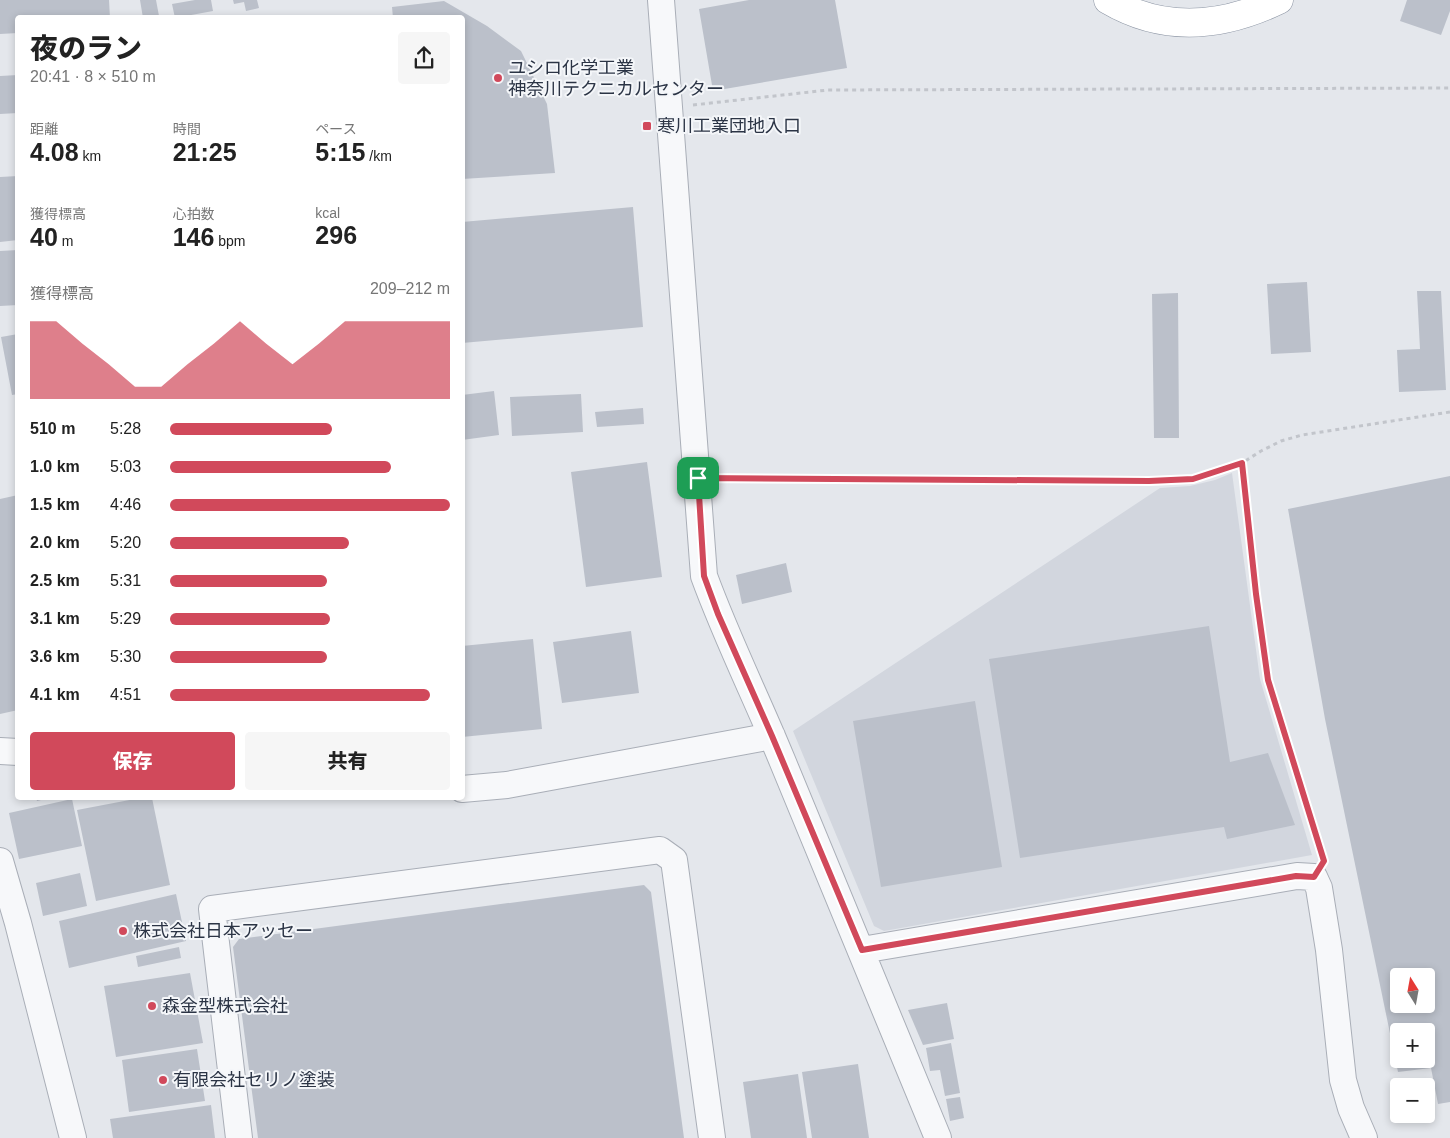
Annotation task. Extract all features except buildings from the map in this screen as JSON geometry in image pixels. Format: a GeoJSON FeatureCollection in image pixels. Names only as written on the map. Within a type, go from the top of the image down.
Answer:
{"type":"FeatureCollection","features":[{"type":"Feature","properties":{"kind":"highway"},"geometry":{"type":"LineString","coordinates":[[1108,0],[1120,7],[1149,18],[1185,24],[1222,20],[1256,11],[1278,0]]}},
{"type":"Feature","properties":{"kind":"street"},"geometry":{"type":"LineString","coordinates":[[661,0],[704,576],[718,614],[772,736],[862,950],[938,1138]]}},
{"type":"Feature","properties":{"kind":"street"},"geometry":{"type":"LineString","coordinates":[[465,789],[507,785],[772,736]]}},
{"type":"Feature","properties":{"kind":"street"},"geometry":{"type":"LineString","coordinates":[[0,751],[15,752]]}},
{"type":"Feature","properties":{"kind":"street"},"geometry":{"type":"LineString","coordinates":[[239,1138],[212,909],[660,850],[674,860],[712,1138]]}},
{"type":"Feature","properties":{"kind":"street"},"geometry":{"type":"LineString","coordinates":[[0,861],[18,923],[73,1138]]}},
{"type":"Feature","properties":{"kind":"street"},"geometry":{"type":"LineString","coordinates":[[862,950],[1296,876],[1314,877],[1319,888],[1329,950],[1343,1080],[1351,1108],[1364,1138]]}},
{"type":"Feature","properties":{"kind":"path"},"geometry":{"type":"LineString","coordinates":[[670,108],[828,90],[1450,88]]}},
{"type":"Feature","properties":{"kind":"path"},"geometry":{"type":"LineString","coordinates":[[698,478],[1149,481],[1193,479],[1242,463],[1261,451],[1302,435],[1450,412]]}},
{"type":"Feature","properties":{"kind":"path"},"geometry":{"type":"LineString","coordinates":[[1242,463],[1256,594],[1268,680],[1324,861],[1314,877]]}},
{"type":"Feature","properties":{"kind":"shaded area"},"geometry":{"type":"Polygon","coordinates":[[[1232,473],[1260,679],[1312,855],[884,931],[874,926],[793,731],[1160,488],[1190,486],[1215,480],[1232,473]]]}},
{"type":"Feature","properties":{"kind":"place","name":"ユシロ化学工業 神奈川テクニカルセンター"},"geometry":{"type":"Point","coordinates":[498,78]}},
{"type":"Feature","properties":{"kind":"place","name":"寒川工業団地入口"},"geometry":{"type":"Point","coordinates":[647,126]}},
{"type":"Feature","properties":{"kind":"place","name":"株式会社日本アッセー"},"geometry":{"type":"Point","coordinates":[123,931]}},
{"type":"Feature","properties":{"kind":"place","name":"森金型株式会社"},"geometry":{"type":"Point","coordinates":[152,1006]}},
{"type":"Feature","properties":{"kind":"place","name":"有限会社セリノ塗装"},"geometry":{"type":"Point","coordinates":[163,1080]}},
{"type":"Feature","properties":{"kind":"route"},"geometry":{"type":"LineString","coordinates":[[1242,463],[1256,594],[1268,680],[1324,861],[1314,877],[1296,876],[862,950],[772,736],[718,614],[704,576],[698,478],[1149,481],[1193,479],[1242,463]]}}]}
